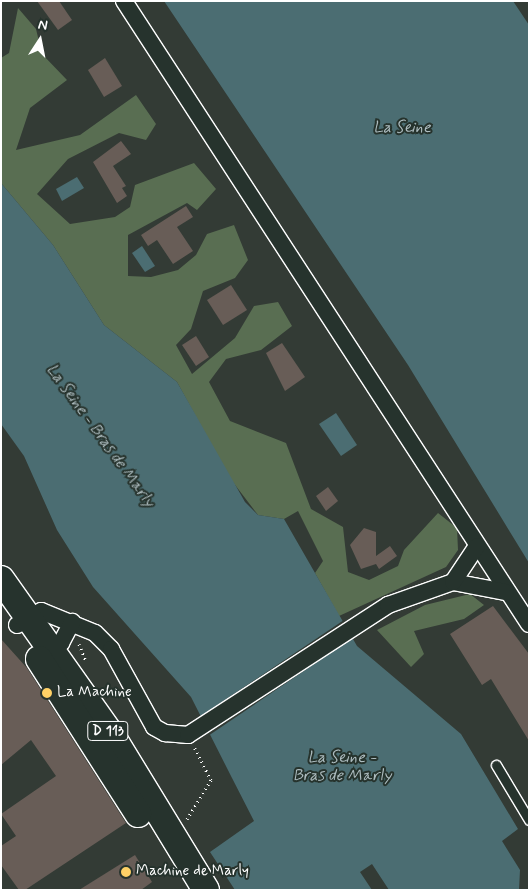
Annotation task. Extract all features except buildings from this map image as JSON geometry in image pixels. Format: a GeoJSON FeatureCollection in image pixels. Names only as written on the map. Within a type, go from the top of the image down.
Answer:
{"type":"FeatureCollection","features":[{"type":"Feature","properties":{"kind":"main road","name":"D 113"},"geometry":{"type":"LineString","coordinates":[[1,579],[22,621],[112,736],[206,890]]}},
{"type":"Feature","properties":{"kind":"main road","name":"D 113"},"geometry":{"type":"LineString","coordinates":[[1,605],[22,621]]}},
{"type":"Feature","properties":{"kind":"main road","name":"D 113"},"geometry":{"type":"LineString","coordinates":[[46,654],[188,890]]}},
{"type":"Feature","properties":{"kind":"street"},"geometry":{"type":"LineString","coordinates":[[124,1],[506,592],[529,624]]}},
{"type":"Feature","properties":{"kind":"street"},"geometry":{"type":"LineString","coordinates":[[452,582],[477,546]]}},
{"type":"Feature","properties":{"kind":"street"},"geometry":{"type":"LineString","coordinates":[[22,621],[41,611],[72,622],[104,640],[154,727],[165,733],[192,733],[354,625],[388,605],[452,582],[506,592]]}},
{"type":"Feature","properties":{"kind":"street"},"geometry":{"type":"LineString","coordinates":[[46,654],[72,622]]}},
{"type":"Feature","properties":{"kind":"lane"},"geometry":{"type":"LineString","coordinates":[[496,765],[529,820]]}},
{"type":"Feature","properties":{"kind":"path"},"geometry":{"type":"LineString","coordinates":[[84,642],[79,642],[89,668]]}},
{"type":"Feature","properties":{"kind":"path"},"geometry":{"type":"LineString","coordinates":[[189,828],[186,820],[210,780],[192,733]]}},
{"type":"Feature","properties":{"kind":"green space"},"geometry":{"type":"Polygon","coordinates":[[[18,8],[36,29],[42,54],[67,80],[30,108],[16,150],[80,135],[136,95],[156,124],[146,140],[119,133],[68,159],[37,194],[70,224],[115,217],[130,207],[135,185],[194,163],[216,189],[197,210],[187,203],[128,235],[128,276],[151,277],[178,270],[196,255],[207,234],[234,225],[248,260],[235,278],[203,291],[191,329],[176,345],[192,374],[235,338],[254,306],[278,302],[292,326],[261,350],[226,359],[209,382],[230,421],[286,443],[311,509],[343,527],[348,572],[369,580],[398,566],[404,550],[438,513],[457,528],[458,550],[446,567],[339,616],[315,573],[323,561],[298,511],[284,519],[258,515],[229,477],[177,382],[104,325],[53,245],[1,183],[1,58],[9,53],[18,8]]]}},
{"type":"Feature","properties":{"kind":"green space"},"geometry":{"type":"Polygon","coordinates":[[[470,594],[484,605],[464,619],[414,631],[424,654],[411,667],[377,630],[425,605],[470,594]]]}},
{"type":"Feature","properties":{"kind":"water","name":"La Seine"},"geometry":{"type":"Polygon","coordinates":[[[164,1],[513,1],[529,25],[529,563],[408,365],[164,1]]]}},
{"type":"Feature","properties":{"kind":"water"},"geometry":{"type":"Polygon","coordinates":[[[77,177],[84,188],[62,201],[56,189],[77,177]]]}},
{"type":"Feature","properties":{"kind":"water","name":"La Seine - Bras de Marly"},"geometry":{"type":"Polygon","coordinates":[[[1,183],[53,245],[104,325],[177,382],[245,502],[258,515],[284,519],[357,646],[461,734],[518,829],[502,841],[520,870],[519,890],[389,890],[372,864],[360,872],[372,890],[235,890],[210,852],[254,821],[191,697],[93,587],[57,530],[24,456],[1,424],[1,183]]]}},
{"type":"Feature","properties":{"kind":"water"},"geometry":{"type":"Polygon","coordinates":[[[142,246],[155,266],[145,272],[132,253],[142,246]]]}},
{"type":"Feature","properties":{"kind":"water"},"geometry":{"type":"Polygon","coordinates":[[[336,413],[357,445],[341,456],[319,424],[336,413]]]}},
{"type":"Feature","properties":{"kind":"pier"},"geometry":{"type":"Polygon","coordinates":[[[344,620],[354,637],[208,736],[198,718],[344,620]]]}},
{"type":"Feature","properties":{"kind":"place","name":"La Machine"},"geometry":{"type":"Point","coordinates":[47,693]}},
{"type":"Feature","properties":{"kind":"place","name":"Machine de Marly"},"geometry":{"type":"Point","coordinates":[126,872]}}]}
